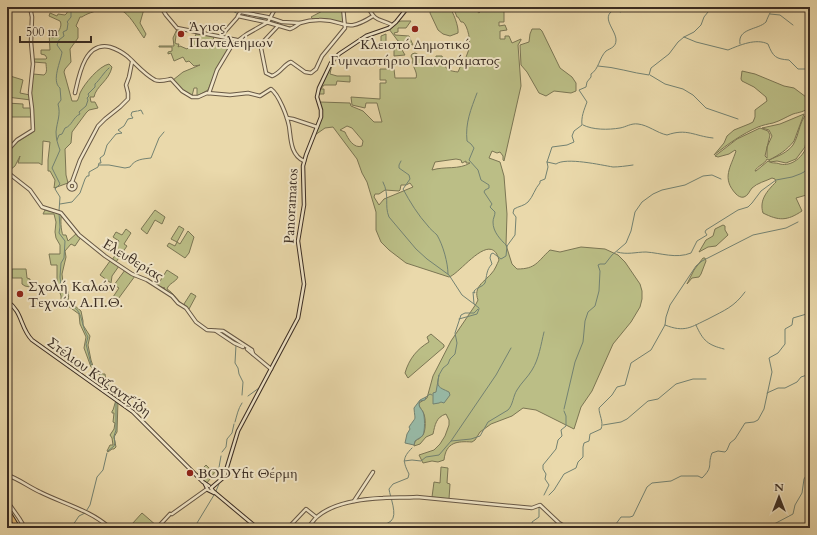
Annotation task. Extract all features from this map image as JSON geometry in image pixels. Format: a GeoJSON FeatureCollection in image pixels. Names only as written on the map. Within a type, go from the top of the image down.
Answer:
{"type":"FeatureCollection","features":[{"type":"Feature","properties":{"kind":"highway"},"geometry":{"type":"LineString","coordinates":[[7,510],[17,528]]}},
{"type":"Feature","properties":{"kind":"highway"},"geometry":{"type":"LineString","coordinates":[[7,514],[17,528]]}},
{"type":"Feature","properties":{"kind":"street"},"geometry":{"type":"LineString","coordinates":[[7,151],[17,140],[31,132],[33,129],[30,93],[33,64],[31,49],[32,17],[30,7]]}},
{"type":"Feature","properties":{"kind":"street"},"geometry":{"type":"LineString","coordinates":[[161,7],[177,28],[209,36],[221,36],[237,40]]}},
{"type":"Feature","properties":{"kind":"street"},"geometry":{"type":"LineString","coordinates":[[221,36],[238,16],[243,7]]}},
{"type":"Feature","properties":{"kind":"street"},"geometry":{"type":"LineString","coordinates":[[207,93],[218,67],[232,45],[237,40],[264,25],[276,7]]}},
{"type":"Feature","properties":{"kind":"street"},"geometry":{"type":"LineString","coordinates":[[278,26],[261,44],[264,68],[268,74],[272,76],[276,74],[291,62],[305,72],[310,73],[316,69],[321,56],[341,34],[345,26],[343,7]]}},
{"type":"Feature","properties":{"kind":"street"},"geometry":{"type":"LineString","coordinates":[[368,7],[373,16],[380,21],[392,25]]}},
{"type":"Feature","properties":{"kind":"street","name":"Panoramatos"},"geometry":{"type":"LineString","coordinates":[[157,528],[177,509],[200,495],[224,476],[237,433],[297,319],[304,290],[304,279],[298,241],[304,205],[304,161],[321,113],[317,98],[318,93],[331,63],[339,54],[351,45],[371,34],[384,31],[392,25],[408,7]]}},
{"type":"Feature","properties":{"kind":"street"},"geometry":{"type":"LineString","coordinates":[[241,12],[282,22],[300,23],[322,20],[345,26],[352,26],[361,23],[373,16]]}},
{"type":"Feature","properties":{"kind":"street"},"geometry":{"type":"LineString","coordinates":[[238,16],[267,22],[290,29],[300,23]]}},
{"type":"Feature","properties":{"kind":"street"},"geometry":{"type":"LineString","coordinates":[[75,93],[84,62],[92,51],[97,47],[103,46],[124,54],[133,65],[156,80],[171,80],[192,97],[198,97],[207,93],[248,93],[260,96],[269,90],[272,90],[277,96],[287,118],[294,151],[299,158],[304,161]]}},
{"type":"Feature","properties":{"kind":"street"},"geometry":{"type":"LineString","coordinates":[[72,182],[80,159],[98,126],[128,99],[126,85],[133,65]]}},
{"type":"Feature","properties":{"kind":"street"},"geometry":{"type":"LineString","coordinates":[[287,118],[317,127]]}},
{"type":"Feature","properties":{"kind":"street","name":"Ελευθερίας"},"geometry":{"type":"LineString","coordinates":[[7,172],[30,190],[43,209],[61,213],[77,233],[101,254],[132,274],[147,280],[172,295],[178,303],[186,308],[196,322],[207,330],[216,330],[234,343],[246,349],[271,369]]}},
{"type":"Feature","properties":{"kind":"street","name":"Στέλιου Καζαντζίδη"},"geometry":{"type":"LineString","coordinates":[[7,301],[19,313],[26,332],[32,340],[134,412],[209,488],[222,497],[257,528]]}},
{"type":"Feature","properties":{"kind":"street"},"geometry":{"type":"LineString","coordinates":[[354,502],[373,472]]}},
{"type":"Feature","properties":{"kind":"street"},"geometry":{"type":"LineString","coordinates":[[7,475],[41,493],[86,512],[111,528]]}},
{"type":"Feature","properties":{"kind":"street"},"geometry":{"type":"LineString","coordinates":[[308,528],[316,517],[331,508],[354,502],[390,498],[419,497],[532,508],[540,505],[560,524],[567,528]]}},
{"type":"Feature","properties":{"kind":"street"},"geometry":{"type":"LineString","coordinates":[[7,502],[25,528]]}},
{"type":"Feature","properties":{"kind":"street"},"geometry":{"type":"LineString","coordinates":[[288,528],[306,510],[316,517]]}},
{"type":"Feature","properties":{"kind":"street"},"geometry":{"type":"LineString","coordinates":[[7,523],[10,528]]}},
{"type":"Feature","properties":{"kind":"green space"},"geometry":{"type":"Polygon","coordinates":[[[68,7],[161,8],[153,10],[144,9],[140,23],[146,34],[144,38],[130,17],[120,10],[103,10],[80,17],[76,26],[78,28],[78,38],[70,49],[71,62],[64,72],[72,101],[77,101],[85,85],[96,72],[105,65],[109,64],[112,67],[108,76],[95,93],[94,97],[90,97],[91,102],[95,102],[98,108],[89,110],[86,113],[72,132],[71,143],[65,149],[66,175],[68,183],[54,188],[55,180],[50,171],[48,171],[50,142],[43,141],[42,165],[39,163],[18,163],[20,156],[15,166],[10,170],[7,167],[7,152],[17,142],[33,132],[31,94],[33,74],[44,75],[46,73],[46,63],[33,62],[32,59],[47,58],[45,55],[41,54],[41,50],[50,50],[49,33],[52,38],[54,37],[61,25],[60,21],[49,16],[50,13],[57,16],[58,14],[65,15],[68,7]]]}},
{"type":"Feature","properties":{"kind":"green space"},"geometry":{"type":"Polygon","coordinates":[[[330,7],[342,7],[344,24],[327,19],[313,19],[311,17],[330,7]]]}},
{"type":"Feature","properties":{"kind":"green space"},"geometry":{"type":"Polygon","coordinates":[[[430,7],[449,7],[458,27],[458,33],[450,36],[443,34],[438,30],[430,13],[430,7]]]}},
{"type":"Feature","properties":{"kind":"green space"},"geometry":{"type":"Polygon","coordinates":[[[453,7],[473,7],[479,13],[481,11],[489,11],[489,7],[504,7],[504,22],[499,22],[499,26],[505,25],[507,30],[500,31],[500,39],[505,39],[505,36],[509,36],[512,43],[521,39],[518,45],[521,86],[504,161],[500,152],[497,153],[492,151],[489,158],[500,162],[504,176],[507,214],[506,245],[512,264],[517,269],[528,268],[536,264],[550,250],[560,252],[581,247],[605,249],[618,255],[625,262],[640,284],[642,299],[640,307],[631,322],[613,344],[592,391],[581,407],[574,429],[536,410],[523,408],[512,416],[491,424],[480,432],[472,442],[453,444],[447,449],[444,460],[423,463],[419,455],[434,450],[440,444],[445,436],[449,425],[449,420],[446,414],[440,417],[436,422],[433,434],[426,437],[420,444],[414,446],[415,441],[423,435],[425,427],[424,414],[419,403],[427,398],[433,376],[451,341],[476,304],[478,300],[478,288],[495,269],[499,260],[495,252],[489,249],[483,251],[449,277],[406,263],[381,242],[376,230],[376,212],[367,182],[357,159],[333,127],[325,128],[315,135],[321,120],[320,102],[350,103],[351,106],[363,111],[374,122],[382,122],[377,103],[366,103],[365,108],[352,105],[351,97],[380,99],[380,83],[386,83],[386,80],[380,80],[380,69],[394,69],[395,78],[416,78],[411,56],[412,54],[415,53],[431,61],[435,59],[436,56],[442,56],[447,69],[458,72],[461,65],[465,64],[470,42],[465,24],[457,17],[453,7]],[[347,126],[340,130],[345,132],[354,145],[359,147],[362,146],[363,141],[352,128],[347,126]],[[456,159],[435,162],[432,170],[457,167],[470,163],[466,163],[466,161],[462,163],[461,160],[456,159]],[[410,183],[401,185],[399,191],[385,190],[379,194],[375,194],[374,197],[379,205],[384,199],[413,187],[410,183]]]}},
{"type":"Feature","properties":{"kind":"green space"},"geometry":{"type":"Polygon","coordinates":[[[411,21],[406,28],[398,28],[398,32],[394,33],[395,35],[409,36],[413,45],[398,41],[389,29],[397,22],[411,21]]]}},
{"type":"Feature","properties":{"kind":"green space"},"geometry":{"type":"Polygon","coordinates":[[[177,29],[175,43],[179,44],[178,47],[180,46],[187,49],[192,44],[196,34],[214,36],[213,41],[225,45],[228,38],[235,41],[217,68],[208,90],[197,96],[197,88],[194,88],[192,96],[181,89],[173,80],[183,72],[200,65],[194,66],[189,61],[186,62],[183,57],[174,61],[171,53],[168,54],[168,52],[172,51],[172,47],[159,47],[174,46],[173,38],[177,29]]]}},
{"type":"Feature","properties":{"kind":"green space"},"geometry":{"type":"Polygon","coordinates":[[[532,29],[540,29],[542,31],[560,68],[572,77],[576,83],[576,91],[571,93],[554,91],[546,96],[539,93],[527,72],[521,65],[520,45],[529,42],[532,29]]]}},
{"type":"Feature","properties":{"kind":"green space"},"geometry":{"type":"Polygon","coordinates":[[[386,34],[386,43],[398,43],[405,55],[394,56],[394,46],[381,45],[381,36],[386,34]]]}},
{"type":"Feature","properties":{"kind":"green space"},"geometry":{"type":"Polygon","coordinates":[[[332,64],[330,74],[337,76],[350,76],[350,82],[337,81],[336,85],[324,85],[321,89],[324,89],[324,94],[318,94],[332,64]]]}},
{"type":"Feature","properties":{"kind":"green space"},"geometry":{"type":"Polygon","coordinates":[[[742,71],[755,74],[784,86],[794,88],[810,100],[810,107],[804,111],[752,130],[714,155],[724,143],[727,136],[734,130],[753,122],[755,110],[767,101],[766,97],[754,87],[742,81],[742,71]]]}},
{"type":"Feature","properties":{"kind":"green space"},"geometry":{"type":"Polygon","coordinates":[[[7,75],[23,80],[20,93],[30,95],[31,100],[7,97],[7,75]]]}},
{"type":"Feature","properties":{"kind":"green space"},"geometry":{"type":"Polygon","coordinates":[[[7,103],[23,104],[23,108],[32,108],[32,117],[7,117],[7,103]]]}},
{"type":"Feature","properties":{"kind":"green space"},"geometry":{"type":"Polygon","coordinates":[[[810,111],[810,131],[807,136],[805,147],[796,159],[786,163],[777,161],[770,162],[769,160],[779,156],[791,148],[806,114],[810,111]]]}},
{"type":"Feature","properties":{"kind":"green space"},"geometry":{"type":"Polygon","coordinates":[[[804,114],[794,141],[786,150],[769,160],[767,159],[755,171],[768,161],[789,164],[797,160],[807,145],[808,135],[810,132],[810,194],[796,198],[802,211],[792,217],[778,219],[763,213],[763,200],[767,192],[776,182],[775,179],[772,178],[759,183],[752,188],[748,194],[740,197],[731,188],[728,178],[728,172],[736,151],[735,150],[729,154],[718,157],[715,156],[737,139],[760,128],[768,131],[770,135],[767,146],[772,136],[769,130],[762,128],[780,124],[804,114]]]}},
{"type":"Feature","properties":{"kind":"green space"},"geometry":{"type":"Polygon","coordinates":[[[45,210],[62,214],[62,231],[63,235],[66,235],[68,241],[77,233],[81,237],[75,246],[71,244],[65,251],[66,257],[62,274],[63,283],[68,291],[68,300],[81,311],[83,325],[90,336],[88,345],[93,366],[105,374],[106,381],[113,395],[101,376],[91,367],[84,348],[86,337],[80,324],[79,314],[68,306],[62,305],[57,284],[57,265],[51,265],[49,254],[60,254],[60,245],[56,238],[55,232],[56,222],[54,214],[43,214],[45,210]]]}},
{"type":"Feature","properties":{"kind":"green space"},"geometry":{"type":"Polygon","coordinates":[[[155,210],[165,217],[162,224],[155,220],[147,234],[141,229],[155,210]]]}},
{"type":"Feature","properties":{"kind":"green space"},"geometry":{"type":"Polygon","coordinates":[[[723,225],[725,226],[725,230],[728,235],[716,246],[708,247],[699,252],[706,240],[713,236],[715,229],[723,225]]]}},
{"type":"Feature","properties":{"kind":"green space"},"geometry":{"type":"Polygon","coordinates":[[[179,226],[184,229],[177,242],[171,239],[179,226]]]}},
{"type":"Feature","properties":{"kind":"green space"},"geometry":{"type":"Polygon","coordinates":[[[126,229],[131,233],[124,244],[127,246],[116,262],[112,260],[118,251],[114,250],[119,241],[113,237],[116,232],[122,235],[126,229]]]}},
{"type":"Feature","properties":{"kind":"green space"},"geometry":{"type":"Polygon","coordinates":[[[188,231],[194,237],[189,253],[185,258],[167,246],[169,243],[175,246],[177,242],[180,244],[188,231]]]}},
{"type":"Feature","properties":{"kind":"green space"},"geometry":{"type":"Polygon","coordinates":[[[703,258],[705,258],[706,261],[701,274],[699,277],[692,278],[687,284],[694,270],[703,258]]]}},
{"type":"Feature","properties":{"kind":"green space"},"geometry":{"type":"Polygon","coordinates":[[[110,261],[119,266],[112,276],[111,283],[100,275],[110,261]]]}},
{"type":"Feature","properties":{"kind":"green space"},"geometry":{"type":"Polygon","coordinates":[[[12,269],[26,269],[27,278],[30,279],[30,287],[22,284],[22,278],[12,278],[12,269]]]}},
{"type":"Feature","properties":{"kind":"green space"},"geometry":{"type":"Polygon","coordinates":[[[125,270],[135,276],[113,306],[109,303],[119,288],[114,285],[125,270]]]}},
{"type":"Feature","properties":{"kind":"green space"},"geometry":{"type":"Polygon","coordinates":[[[167,270],[178,277],[169,285],[167,289],[182,304],[163,289],[165,288],[157,286],[167,270]]]}},
{"type":"Feature","properties":{"kind":"green space"},"geometry":{"type":"Polygon","coordinates":[[[191,293],[196,296],[189,309],[184,304],[191,293]]]}},
{"type":"Feature","properties":{"kind":"green space"},"geometry":{"type":"Polygon","coordinates":[[[431,334],[444,345],[444,347],[408,378],[405,373],[411,359],[417,351],[429,342],[427,337],[431,334]]]}},
{"type":"Feature","properties":{"kind":"green space"},"geometry":{"type":"Polygon","coordinates":[[[116,400],[118,401],[117,432],[114,437],[116,447],[108,452],[107,451],[110,445],[113,445],[110,435],[114,429],[114,413],[112,413],[112,411],[116,400]]]}},
{"type":"Feature","properties":{"kind":"green space"},"geometry":{"type":"Polygon","coordinates":[[[206,465],[213,472],[217,471],[213,474],[212,479],[211,478],[206,484],[197,474],[206,465]]]}},
{"type":"Feature","properties":{"kind":"green space"},"geometry":{"type":"Polygon","coordinates":[[[441,467],[448,468],[447,483],[450,484],[449,499],[432,497],[434,482],[440,483],[441,467]]]}},
{"type":"Feature","properties":{"kind":"green space"},"geometry":{"type":"Polygon","coordinates":[[[142,513],[157,526],[155,528],[136,528],[132,524],[142,513]]]}},
{"type":"Feature","properties":{"kind":"shaded area"},"geometry":{"type":"Polygon","coordinates":[[[438,380],[438,385],[449,392],[450,395],[444,403],[441,402],[433,404],[433,393],[436,392],[438,380]]]}},
{"type":"Feature","properties":{"kind":"shaded area"},"geometry":{"type":"Polygon","coordinates":[[[426,397],[425,400],[420,401],[419,403],[424,417],[424,433],[415,441],[414,445],[405,443],[410,429],[409,427],[415,418],[414,408],[420,400],[426,397]]]}},
{"type":"Feature","properties":{"kind":"waterway"},"geometry":{"type":"LineString","coordinates":[[59,211],[60,197],[55,189],[60,184],[52,168],[60,150],[56,132],[59,115],[58,104],[61,100],[60,88],[57,85],[56,76],[62,52],[57,45],[59,40],[64,36],[63,32],[67,30],[67,22],[71,17],[71,7]]}},
{"type":"Feature","properties":{"kind":"waterway"},"geometry":{"type":"LineString","coordinates":[[79,7],[82,10],[89,7]]}},
{"type":"Feature","properties":{"kind":"waterway"},"geometry":{"type":"LineString","coordinates":[[128,7],[151,9],[160,8]]}},
{"type":"Feature","properties":{"kind":"waterway"},"geometry":{"type":"LineString","coordinates":[[226,7],[238,14]]}},
{"type":"Feature","properties":{"kind":"waterway"},"geometry":{"type":"LineString","coordinates":[[479,308],[474,304],[473,292],[475,293],[474,291],[485,283],[488,271],[492,264],[490,258],[491,254],[493,253],[501,259],[506,256],[507,246],[515,235],[516,217],[513,213],[514,209],[528,202],[540,181],[545,179],[548,167],[547,162],[552,147],[567,145],[574,142],[572,136],[574,131],[582,125],[582,116],[587,102],[579,90],[586,87],[591,74],[596,69],[606,51],[615,44],[616,40],[608,20],[608,16],[614,10],[621,12],[622,7]]}},
{"type":"Feature","properties":{"kind":"waterway"},"geometry":{"type":"LineString","coordinates":[[598,66],[649,75],[651,68],[669,54],[678,42],[694,32],[701,25],[704,17],[712,7]]}},
{"type":"Feature","properties":{"kind":"waterway"},"geometry":{"type":"LineString","coordinates":[[772,11],[778,7]]}},
{"type":"Feature","properties":{"kind":"waterway"},"geometry":{"type":"LineString","coordinates":[[740,44],[742,35],[745,32],[766,22],[770,13]]}},
{"type":"Feature","properties":{"kind":"waterway"},"geometry":{"type":"LineString","coordinates":[[770,14],[780,15],[793,25]]}},
{"type":"Feature","properties":{"kind":"waterway"},"geometry":{"type":"LineString","coordinates":[[241,15],[246,15],[248,17]]}},
{"type":"Feature","properties":{"kind":"waterway"},"geometry":{"type":"LineString","coordinates":[[253,18],[267,19]]}},
{"type":"Feature","properties":{"kind":"waterway"},"geometry":{"type":"LineString","coordinates":[[271,21],[293,27],[295,25]]}},
{"type":"Feature","properties":{"kind":"waterway"},"geometry":{"type":"LineString","coordinates":[[684,37],[696,42],[728,50],[748,43],[763,42],[768,44],[773,55],[778,58],[789,60],[798,69],[810,69]]}},
{"type":"Feature","properties":{"kind":"waterway"},"geometry":{"type":"LineString","coordinates":[[57,140],[59,135],[62,134],[65,128],[86,106],[88,100],[87,98],[89,96],[88,94],[109,68]]}},
{"type":"Feature","properties":{"kind":"waterway"},"geometry":{"type":"LineString","coordinates":[[650,75],[665,84],[683,89],[693,95],[706,108],[738,119]]}},
{"type":"Feature","properties":{"kind":"waterway"},"geometry":{"type":"LineString","coordinates":[[477,93],[469,116],[467,128],[467,141],[474,148],[469,160],[478,170],[481,180],[489,185],[489,188],[484,192],[492,204],[490,207],[495,212],[493,226],[499,238],[507,246]]}},
{"type":"Feature","properties":{"kind":"waterway"},"geometry":{"type":"LineString","coordinates":[[138,111],[141,110],[143,114]]}},
{"type":"Feature","properties":{"kind":"waterway"},"geometry":{"type":"LineString","coordinates":[[60,204],[72,202],[80,193],[85,179],[89,176],[89,172],[98,167],[99,163],[101,163],[100,158],[104,155],[107,145],[116,134],[122,133],[118,130],[124,126],[128,119],[133,118],[131,115],[132,112],[137,111]]}},
{"type":"Feature","properties":{"kind":"waterway"},"geometry":{"type":"LineString","coordinates":[[583,125],[596,129],[606,129],[638,124],[667,135],[685,132],[713,138]]}},
{"type":"Feature","properties":{"kind":"waterway"},"geometry":{"type":"LineString","coordinates":[[99,165],[125,168],[130,167],[134,162],[139,160],[151,158],[159,138],[164,132]]}},
{"type":"Feature","properties":{"kind":"waterway"},"geometry":{"type":"LineString","coordinates":[[401,161],[399,168],[409,175],[410,179],[403,189],[411,204],[437,235],[446,259],[448,274]]}},
{"type":"Feature","properties":{"kind":"waterway"},"geometry":{"type":"LineString","coordinates":[[547,162],[556,164],[567,161],[575,161],[613,167],[633,165]]}},
{"type":"Feature","properties":{"kind":"waterway"},"geometry":{"type":"LineString","coordinates":[[617,252],[646,252],[674,256],[691,253],[697,241],[707,235],[705,232],[706,230],[738,210],[748,207],[761,191],[776,180],[800,174],[810,165]]}},
{"type":"Feature","properties":{"kind":"waterway"},"geometry":{"type":"LineString","coordinates":[[564,409],[575,362],[583,342],[585,321],[588,312],[595,306],[599,291],[600,271],[598,265],[605,264],[612,255],[626,243],[631,231],[635,212],[642,202],[653,194],[662,190],[685,185],[703,176],[712,175],[721,179]]}},
{"type":"Feature","properties":{"kind":"waterway"},"geometry":{"type":"LineString","coordinates":[[383,182],[386,192],[389,217],[416,249],[449,275],[462,295],[474,304]]}},
{"type":"Feature","properties":{"kind":"waterway"},"geometry":{"type":"LineString","coordinates":[[59,213],[59,233],[65,241],[64,258],[61,263],[60,277],[61,285],[66,296],[65,302],[76,308],[79,312],[88,337],[86,344],[91,364],[109,386]]}},
{"type":"Feature","properties":{"kind":"waterway"},"geometry":{"type":"LineString","coordinates":[[549,495],[564,474],[576,468],[578,462],[583,457],[584,443],[589,441],[590,434],[601,429],[602,424],[599,408],[612,395],[617,387],[625,385],[631,363],[651,350],[665,325],[670,305],[696,266],[702,261],[753,235],[786,228],[798,222]]}},
{"type":"Feature","properties":{"kind":"waterway"},"geometry":{"type":"LineString","coordinates":[[665,325],[678,329],[692,327],[729,308],[745,292]]}},
{"type":"Feature","properties":{"kind":"waterway"},"geometry":{"type":"LineString","coordinates":[[439,375],[455,354],[457,343],[455,333],[461,315],[465,313],[474,313],[478,309]]}},
{"type":"Feature","properties":{"kind":"waterway"},"geometry":{"type":"LineString","coordinates":[[459,319],[477,314],[479,309]]}},
{"type":"Feature","properties":{"kind":"waterway"},"geometry":{"type":"LineString","coordinates":[[613,528],[621,517],[633,516],[647,487],[652,483],[671,481],[681,476],[698,476],[702,478],[708,471],[712,453],[718,451],[725,452],[745,423],[758,420],[764,409],[772,372],[769,358],[778,353],[785,344],[785,329],[792,325],[793,318],[810,313]]}},
{"type":"Feature","properties":{"kind":"waterway"},"geometry":{"type":"LineString","coordinates":[[696,325],[701,335],[707,342],[724,349]]}},
{"type":"Feature","properties":{"kind":"waterway"},"geometry":{"type":"LineString","coordinates":[[404,461],[421,461],[426,457],[439,455],[451,441],[471,439],[480,436],[488,422],[510,408],[517,390],[534,366],[540,351],[544,332]]}},
{"type":"Feature","properties":{"kind":"waterway"},"geometry":{"type":"LineString","coordinates":[[236,345],[235,363],[243,382],[242,395]]}},
{"type":"Feature","properties":{"kind":"waterway"},"geometry":{"type":"LineString","coordinates":[[451,441],[496,375],[511,348]]}},
{"type":"Feature","properties":{"kind":"waterway"},"geometry":{"type":"LineString","coordinates":[[767,393],[778,388],[785,388],[797,382],[801,377],[810,374]]}},
{"type":"Feature","properties":{"kind":"waterway"},"geometry":{"type":"LineString","coordinates":[[603,425],[621,422],[627,419],[648,401],[658,399],[676,384],[693,379],[706,379]]}},
{"type":"Feature","properties":{"kind":"waterway"},"geometry":{"type":"LineString","coordinates":[[248,396],[259,388]]}},
{"type":"Feature","properties":{"kind":"waterway"},"geometry":{"type":"LineString","coordinates":[[114,391],[117,399]]}},
{"type":"Feature","properties":{"kind":"waterway"},"geometry":{"type":"LineString","coordinates":[[426,397],[430,394],[432,395]]}},
{"type":"Feature","properties":{"kind":"waterway"},"geometry":{"type":"LineString","coordinates":[[108,451],[114,446],[115,443],[116,402]]}},
{"type":"Feature","properties":{"kind":"waterway"},"geometry":{"type":"LineString","coordinates":[[235,422],[242,403]]}},
{"type":"Feature","properties":{"kind":"waterway"},"geometry":{"type":"LineString","coordinates":[[544,495],[549,485],[545,479],[546,474],[543,469],[543,465],[556,449],[558,440],[562,436],[561,430],[566,426],[566,416],[564,411]]}},
{"type":"Feature","properties":{"kind":"waterway"},"geometry":{"type":"LineString","coordinates":[[222,452],[226,447],[227,439],[232,433],[234,424]]}},
{"type":"Feature","properties":{"kind":"waterway"},"geometry":{"type":"LineString","coordinates":[[379,528],[391,521],[393,518],[394,510],[389,489],[393,484],[408,478],[409,474],[404,460],[412,448]]}},
{"type":"Feature","properties":{"kind":"waterway"},"geometry":{"type":"LineString","coordinates":[[70,528],[79,516],[85,513],[90,505],[97,477],[103,470],[107,453]]}},
{"type":"Feature","properties":{"kind":"waterway"},"geometry":{"type":"LineString","coordinates":[[219,479],[218,473],[221,456]]}},
{"type":"Feature","properties":{"kind":"waterway"},"geometry":{"type":"LineString","coordinates":[[810,458],[810,463]]}},
{"type":"Feature","properties":{"kind":"waterway"},"geometry":{"type":"LineString","coordinates":[[774,528],[774,524],[793,514],[795,505],[802,493],[804,479],[810,469]]}},
{"type":"Feature","properties":{"kind":"waterway"},"geometry":{"type":"LineString","coordinates":[[216,491],[219,484]]}},
{"type":"Feature","properties":{"kind":"waterway"},"geometry":{"type":"LineString","coordinates":[[194,528],[214,495]]}},
{"type":"Feature","properties":{"kind":"waterway"},"geometry":{"type":"LineString","coordinates":[[533,528],[532,522],[539,517],[539,507]]}},
{"type":"Feature","properties":{"kind":"place","name":"Κλειστό Δημοτικό Γυμναστήριο Πανοράματος"},"geometry":{"type":"Point","coordinates":[415,29]}},
{"type":"Feature","properties":{"kind":"place","name":"Άγιος Παντελεήμων"},"geometry":{"type":"Point","coordinates":[181,34]}},
{"type":"Feature","properties":{"kind":"place","name":"Σχολή Καλών Τεχνών Α.Π.Θ."},"geometry":{"type":"Point","coordinates":[20,294]}},
{"type":"Feature","properties":{"kind":"place","name":"BODYfit Θέρμη"},"geometry":{"type":"Point","coordinates":[190,473]}}]}
